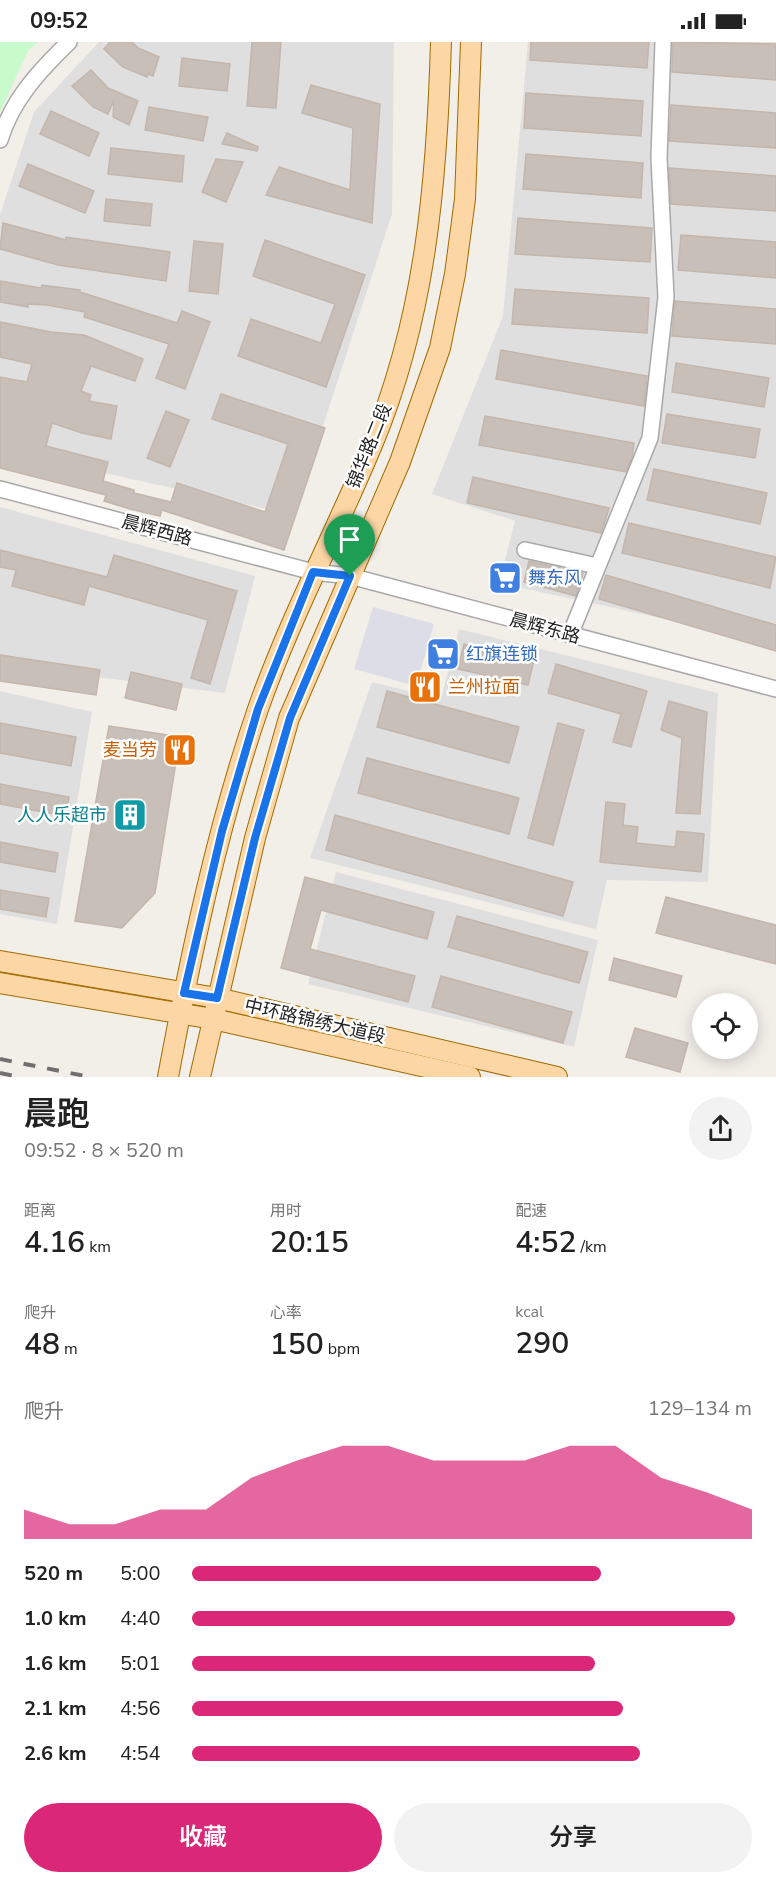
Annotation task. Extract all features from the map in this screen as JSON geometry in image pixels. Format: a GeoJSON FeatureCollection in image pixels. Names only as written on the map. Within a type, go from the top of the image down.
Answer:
{"type":"FeatureCollection","features":[{"type":"Feature","properties":{"kind":"main road","name":"锦华路二段"},"geometry":{"type":"LineString","coordinates":[[168,1077],[184,993],[222,831],[258,709],[313,572],[373,444],[409,334],[428,239],[438,131],[441,42]]}},
{"type":"Feature","properties":{"kind":"main road","name":"锦华路二段"},"geometry":{"type":"LineString","coordinates":[[200,1077],[255,838],[290,718],[399,462],[440,348],[455,274],[465,199],[471,42]]}},
{"type":"Feature","properties":{"kind":"main road","name":"中环路锦绣大道段"},"geometry":{"type":"LineString","coordinates":[[0,961],[217,998],[557,1077]]}},
{"type":"Feature","properties":{"kind":"main road","name":"中环路锦绣大道段"},"geometry":{"type":"LineString","coordinates":[[0,983],[213,1019],[470,1077]]}},
{"type":"Feature","properties":{"kind":"street"},"geometry":{"type":"LineString","coordinates":[[0,140],[8,115],[41,69],[69,42]]}},
{"type":"Feature","properties":{"kind":"street"},"geometry":{"type":"LineString","coordinates":[[570,635],[650,438],[666,297],[659,158],[663,42]]}},
{"type":"Feature","properties":{"kind":"street","name":"晨辉西路"},"geometry":{"type":"LineString","coordinates":[[0,489],[313,572]]}},
{"type":"Feature","properties":{"kind":"street"},"geometry":{"type":"LineString","coordinates":[[525,550],[597,566]]}},
{"type":"Feature","properties":{"kind":"street","name":"晨辉东路"},"geometry":{"type":"LineString","coordinates":[[313,572],[350,576],[776,689]]}},
{"type":"Feature","properties":{"kind":"shaded area"},"geometry":{"type":"Polygon","coordinates":[[[99,42],[394,42],[392,214],[294,515],[0,450],[0,215],[34,112],[99,42]]]}},
{"type":"Feature","properties":{"kind":"shaded area"},"geometry":{"type":"Polygon","coordinates":[[[528,42],[776,42],[776,643],[499,583],[515,521],[432,494],[503,316],[528,42]]]}},
{"type":"Feature","properties":{"kind":"shaded area"},"geometry":{"type":"Polygon","coordinates":[[[0,507],[255,576],[225,693],[0,665],[0,507]]]}},
{"type":"Feature","properties":{"kind":"shaded area"},"geometry":{"type":"Polygon","coordinates":[[[373,607],[434,624],[416,686],[354,669],[373,607]]]}},
{"type":"Feature","properties":{"kind":"shaded area"},"geometry":{"type":"Polygon","coordinates":[[[459,629],[718,693],[708,882],[607,880],[596,929],[310,858],[372,682],[441,699],[459,629]]]}},
{"type":"Feature","properties":{"kind":"shaded area"},"geometry":{"type":"Polygon","coordinates":[[[0,691],[92,712],[57,924],[0,914],[0,691]]]}},
{"type":"Feature","properties":{"kind":"shaded area"},"geometry":{"type":"Polygon","coordinates":[[[336,872],[598,940],[574,1047],[308,984],[336,872]]]}},
{"type":"Feature","properties":{"kind":"green space"},"geometry":{"type":"Polygon","coordinates":[[[0,42],[38,42],[28,51],[0,112],[0,42]]]}},
{"type":"Feature","properties":{"kind":"building"},"geometry":{"type":"Polygon","coordinates":[[[110,42],[132,42],[138,48],[159,57],[153,76],[148,74],[147,77],[123,67],[104,49],[110,42]]]}},
{"type":"Feature","properties":{"kind":"building"},"geometry":{"type":"Polygon","coordinates":[[[252,42],[281,42],[276,108],[247,106],[252,42]]]}},
{"type":"Feature","properties":{"kind":"building"},"geometry":{"type":"Polygon","coordinates":[[[531,42],[649,42],[647,68],[530,60],[531,42]]]}},
{"type":"Feature","properties":{"kind":"building"},"geometry":{"type":"Polygon","coordinates":[[[673,42],[776,44],[776,80],[672,72],[673,42]]]}},
{"type":"Feature","properties":{"kind":"building"},"geometry":{"type":"Polygon","coordinates":[[[182,58],[230,64],[227,91],[179,86],[182,58]]]}},
{"type":"Feature","properties":{"kind":"building"},"geometry":{"type":"Polygon","coordinates":[[[91,70],[108,88],[138,101],[129,125],[113,117],[114,100],[108,114],[93,107],[72,86],[91,70]]]}},
{"type":"Feature","properties":{"kind":"building"},"geometry":{"type":"Polygon","coordinates":[[[311,85],[380,104],[372,223],[266,195],[279,167],[350,190],[353,128],[302,113],[311,85]]]}},
{"type":"Feature","properties":{"kind":"building"},"geometry":{"type":"Polygon","coordinates":[[[526,93],[643,101],[641,136],[524,128],[526,93]]]}},
{"type":"Feature","properties":{"kind":"building"},"geometry":{"type":"Polygon","coordinates":[[[671,105],[776,113],[776,148],[669,141],[671,105]]]}},
{"type":"Feature","properties":{"kind":"building"},"geometry":{"type":"Polygon","coordinates":[[[149,107],[208,117],[203,141],[145,130],[149,107]]]}},
{"type":"Feature","properties":{"kind":"building"},"geometry":{"type":"Polygon","coordinates":[[[51,111],[99,133],[89,156],[40,134],[51,111]]]}},
{"type":"Feature","properties":{"kind":"building"},"geometry":{"type":"Polygon","coordinates":[[[227,133],[258,147],[257,151],[222,144],[227,133]]]}},
{"type":"Feature","properties":{"kind":"building"},"geometry":{"type":"Polygon","coordinates":[[[111,148],[184,156],[182,182],[108,174],[111,148]]]}},
{"type":"Feature","properties":{"kind":"building"},"geometry":{"type":"Polygon","coordinates":[[[526,154],[643,163],[641,198],[523,189],[526,154]]]}},
{"type":"Feature","properties":{"kind":"building"},"geometry":{"type":"Polygon","coordinates":[[[216,159],[243,162],[226,202],[202,192],[216,159]]]}},
{"type":"Feature","properties":{"kind":"building"},"geometry":{"type":"Polygon","coordinates":[[[28,164],[94,191],[85,213],[19,186],[28,164]]]}},
{"type":"Feature","properties":{"kind":"building"},"geometry":{"type":"Polygon","coordinates":[[[669,168],[776,176],[776,211],[671,204],[669,168]]]}},
{"type":"Feature","properties":{"kind":"building"},"geometry":{"type":"Polygon","coordinates":[[[106,199],[152,204],[150,226],[104,221],[106,199]]]}},
{"type":"Feature","properties":{"kind":"building"},"geometry":{"type":"Polygon","coordinates":[[[518,218],[652,228],[650,262],[515,254],[518,218]]]}},
{"type":"Feature","properties":{"kind":"building"},"geometry":{"type":"Polygon","coordinates":[[[3,223],[66,240],[66,237],[170,252],[166,281],[58,265],[0,249],[3,223]]]}},
{"type":"Feature","properties":{"kind":"building"},"geometry":{"type":"Polygon","coordinates":[[[681,235],[776,242],[776,278],[678,270],[681,235]]]}},
{"type":"Feature","properties":{"kind":"building"},"geometry":{"type":"Polygon","coordinates":[[[265,240],[365,275],[326,387],[238,356],[251,319],[321,343],[335,304],[253,276],[265,240]]]}},
{"type":"Feature","properties":{"kind":"building"},"geometry":{"type":"Polygon","coordinates":[[[194,241],[223,244],[218,294],[189,291],[194,241]]]}},
{"type":"Feature","properties":{"kind":"building"},"geometry":{"type":"Polygon","coordinates":[[[0,281],[41,288],[42,285],[80,290],[80,292],[177,323],[182,311],[210,322],[185,389],[156,378],[169,344],[84,317],[85,312],[47,305],[28,304],[28,307],[0,302],[0,281]]]}},
{"type":"Feature","properties":{"kind":"building"},"geometry":{"type":"Polygon","coordinates":[[[515,289],[649,298],[647,333],[512,324],[515,289]]]}},
{"type":"Feature","properties":{"kind":"building"},"geometry":{"type":"Polygon","coordinates":[[[675,301],[776,309],[776,344],[672,336],[675,301]]]}},
{"type":"Feature","properties":{"kind":"building"},"geometry":{"type":"Polygon","coordinates":[[[0,322],[51,332],[84,335],[143,359],[135,381],[91,366],[81,391],[91,395],[89,401],[117,406],[111,439],[52,423],[46,446],[108,462],[103,481],[134,490],[134,493],[171,502],[177,483],[265,512],[288,444],[212,419],[221,394],[325,428],[284,550],[162,510],[160,516],[130,509],[104,501],[106,495],[0,468],[0,377],[27,382],[32,364],[0,357],[0,322]]]}},
{"type":"Feature","properties":{"kind":"building"},"geometry":{"type":"Polygon","coordinates":[[[501,350],[647,376],[644,406],[496,379],[501,350]]]}},
{"type":"Feature","properties":{"kind":"building"},"geometry":{"type":"Polygon","coordinates":[[[676,363],[769,378],[764,407],[672,392],[676,363]]]}},
{"type":"Feature","properties":{"kind":"building"},"geometry":{"type":"Polygon","coordinates":[[[166,411],[189,420],[170,467],[147,458],[166,411]]]}},
{"type":"Feature","properties":{"kind":"building"},"geometry":{"type":"Polygon","coordinates":[[[667,414],[760,429],[755,458],[662,443],[667,414]]]}},
{"type":"Feature","properties":{"kind":"building"},"geometry":{"type":"Polygon","coordinates":[[[485,416],[634,443],[632,457],[626,472],[479,445],[485,416]]]}},
{"type":"Feature","properties":{"kind":"building"},"geometry":{"type":"Polygon","coordinates":[[[654,469],[767,493],[760,524],[647,500],[654,469]]]}},
{"type":"Feature","properties":{"kind":"building"},"geometry":{"type":"Polygon","coordinates":[[[473,477],[609,508],[601,533],[467,503],[473,477]]]}},
{"type":"Feature","properties":{"kind":"building"},"geometry":{"type":"Polygon","coordinates":[[[629,523],[776,557],[770,588],[622,553],[629,523]]]}},
{"type":"Feature","properties":{"kind":"building"},"geometry":{"type":"Polygon","coordinates":[[[0,550],[107,577],[114,555],[237,591],[210,684],[191,678],[208,620],[89,586],[84,605],[12,586],[16,570],[0,567],[0,550]]]}},
{"type":"Feature","properties":{"kind":"building"},"geometry":{"type":"Polygon","coordinates":[[[529,561],[583,573],[576,596],[524,582],[529,561]]]}},
{"type":"Feature","properties":{"kind":"building"},"geometry":{"type":"Polygon","coordinates":[[[606,575],[776,625],[776,651],[599,599],[606,575]]]}},
{"type":"Feature","properties":{"kind":"building"},"geometry":{"type":"Polygon","coordinates":[[[464,644],[534,660],[528,685],[458,669],[464,644]]]}},
{"type":"Feature","properties":{"kind":"building"},"geometry":{"type":"Polygon","coordinates":[[[0,655],[100,670],[96,695],[0,681],[0,655]]]}},
{"type":"Feature","properties":{"kind":"building"},"geometry":{"type":"Polygon","coordinates":[[[556,664],[647,691],[631,747],[613,742],[621,714],[548,693],[556,664]]]}},
{"type":"Feature","properties":{"kind":"building"},"geometry":{"type":"Polygon","coordinates":[[[131,672],[182,684],[176,710],[125,698],[131,672]]]}},
{"type":"Feature","properties":{"kind":"building"},"geometry":{"type":"Polygon","coordinates":[[[387,691],[519,727],[509,763],[377,727],[387,691]]]}},
{"type":"Feature","properties":{"kind":"building"},"geometry":{"type":"Polygon","coordinates":[[[669,701],[707,712],[700,814],[676,813],[682,738],[661,730],[669,701]]]}},
{"type":"Feature","properties":{"kind":"building"},"geometry":{"type":"Polygon","coordinates":[[[0,723],[76,737],[71,766],[0,753],[0,723]]]}},
{"type":"Feature","properties":{"kind":"building"},"geometry":{"type":"Polygon","coordinates":[[[558,723],[584,730],[553,845],[528,838],[558,723]]]}},
{"type":"Feature","properties":{"kind":"building","name":"人人乐超市"},"geometry":{"type":"Polygon","coordinates":[[[109,726],[180,737],[155,893],[122,928],[75,921],[109,726]]]}},
{"type":"Feature","properties":{"kind":"building"},"geometry":{"type":"Polygon","coordinates":[[[367,758],[519,798],[509,834],[358,793],[367,758]]]}},
{"type":"Feature","properties":{"kind":"building"},"geometry":{"type":"Polygon","coordinates":[[[0,784],[69,797],[66,816],[0,804],[0,784]]]}},
{"type":"Feature","properties":{"kind":"building"},"geometry":{"type":"Polygon","coordinates":[[[606,802],[625,804],[623,825],[638,827],[636,843],[675,847],[677,831],[704,834],[701,872],[600,862],[606,802]]]}},
{"type":"Feature","properties":{"kind":"building"},"geometry":{"type":"Polygon","coordinates":[[[335,815],[573,882],[563,916],[326,850],[335,815]]]}},
{"type":"Feature","properties":{"kind":"building"},"geometry":{"type":"Polygon","coordinates":[[[0,842],[58,853],[55,872],[0,862],[0,842]]]}},
{"type":"Feature","properties":{"kind":"building"},"geometry":{"type":"Polygon","coordinates":[[[305,877],[434,912],[427,939],[321,910],[310,949],[415,976],[408,1002],[281,968],[305,877]]]}},
{"type":"Feature","properties":{"kind":"building"},"geometry":{"type":"Polygon","coordinates":[[[0,890],[49,898],[46,917],[0,909],[0,890]]]}},
{"type":"Feature","properties":{"kind":"building"},"geometry":{"type":"Polygon","coordinates":[[[666,897],[776,925],[776,964],[656,933],[666,897]]]}},
{"type":"Feature","properties":{"kind":"building"},"geometry":{"type":"Polygon","coordinates":[[[457,916],[588,952],[579,983],[448,947],[457,916]]]}},
{"type":"Feature","properties":{"kind":"building"},"geometry":{"type":"Polygon","coordinates":[[[614,958],[682,976],[676,997],[609,980],[614,958]]]}},
{"type":"Feature","properties":{"kind":"building"},"geometry":{"type":"Polygon","coordinates":[[[441,976],[572,1012],[563,1043],[432,1007],[441,976]]]}},
{"type":"Feature","properties":{"kind":"building"},"geometry":{"type":"Polygon","coordinates":[[[635,1028],[688,1043],[680,1072],[626,1057],[635,1028]]]}},
{"type":"Feature","properties":{"kind":"railway"},"geometry":{"type":"LineString","coordinates":[[0,1059],[90,1077]]}},
{"type":"Feature","properties":{"kind":"railway"},"geometry":{"type":"LineString","coordinates":[[0,1073],[19,1077]]}},
{"type":"Feature","properties":{"kind":"place","name":"舞东风"},"geometry":{"type":"Point","coordinates":[505,578]}},
{"type":"Feature","properties":{"kind":"place","name":"红旗连锁"},"geometry":{"type":"Point","coordinates":[443,654]}},
{"type":"Feature","properties":{"kind":"place","name":"兰州拉面"},"geometry":{"type":"Point","coordinates":[425,687]}},
{"type":"Feature","properties":{"kind":"place","name":"麦当劳"},"geometry":{"type":"Point","coordinates":[180,750]}},
{"type":"Feature","properties":{"kind":"place","name":"人人乐超市"},"geometry":{"type":"Point","coordinates":[130,815]}},
{"type":"Feature","properties":{"kind":"route"},"geometry":{"type":"LineString","coordinates":[[313,572],[350,576],[290,718],[255,838],[217,998],[184,993],[222,831],[258,709],[313,572]]}}]}
